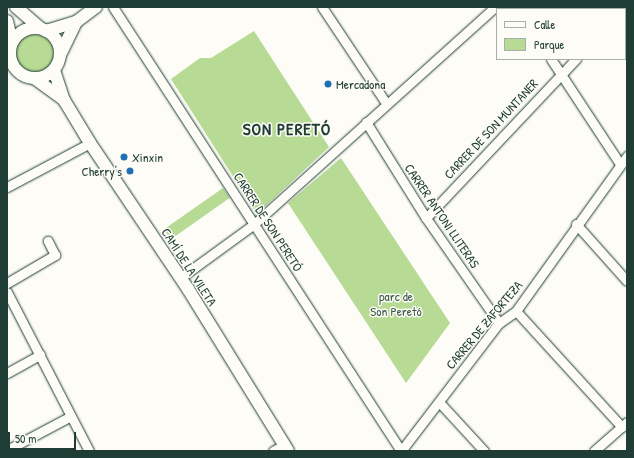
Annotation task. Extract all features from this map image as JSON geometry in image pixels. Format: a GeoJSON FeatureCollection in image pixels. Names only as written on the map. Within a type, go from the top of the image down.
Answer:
{"type":"FeatureCollection","features":[{"type":"Feature","properties":{"kind":"street"},"geometry":{"type":"LineString","coordinates":[[16,7],[57,41],[60,56]]}},
{"type":"Feature","properties":{"kind":"street"},"geometry":{"type":"LineString","coordinates":[[12,42],[26,30],[43,29],[76,22],[96,7]]}},
{"type":"Feature","properties":{"kind":"street","name":"CARRER DE SON PERETÓ"},"geometry":{"type":"LineString","coordinates":[[113,7],[401,451]]}},
{"type":"Feature","properties":{"kind":"street"},"geometry":{"type":"LineString","coordinates":[[322,7],[386,103]]}},
{"type":"Feature","properties":{"kind":"street"},"geometry":{"type":"LineString","coordinates":[[180,278],[254,224],[386,103],[495,7]]}},
{"type":"Feature","properties":{"kind":"street"},"geometry":{"type":"LineString","coordinates":[[7,21],[12,42],[8,58],[21,74]]}},
{"type":"Feature","properties":{"kind":"street"},"geometry":{"type":"LineString","coordinates":[[7,75],[21,74],[34,78],[54,70],[76,22]]}},
{"type":"Feature","properties":{"kind":"street"},"geometry":{"type":"LineString","coordinates":[[552,60],[620,164]]}},
{"type":"Feature","properties":{"kind":"street","name":"CARRER DE SON MUNTANER"},"geometry":{"type":"LineString","coordinates":[[426,218],[575,60]]}},
{"type":"Feature","properties":{"kind":"street","name":"CAMÍ DE LA VILETA"},"geometry":{"type":"LineString","coordinates":[[54,70],[64,100],[90,143],[180,278],[286,448]]}},
{"type":"Feature","properties":{"kind":"street","name":"CAMÍ DE LA VILETA"},"geometry":{"type":"LineString","coordinates":[[34,78],[64,100]]}},
{"type":"Feature","properties":{"kind":"street","name":"CARRER ANTONI LLITERAS"},"geometry":{"type":"LineString","coordinates":[[366,122],[426,218],[499,323]]}},
{"type":"Feature","properties":{"kind":"street"},"geometry":{"type":"LineString","coordinates":[[7,187],[90,143]]}},
{"type":"Feature","properties":{"kind":"street","name":"CARRER DE ZAFORTEZA"},"geometry":{"type":"LineString","coordinates":[[401,451],[499,323],[516,310],[576,224],[627,156]]}},
{"type":"Feature","properties":{"kind":"street"},"geometry":{"type":"LineString","coordinates":[[576,224],[627,281]]}},
{"type":"Feature","properties":{"kind":"street"},"geometry":{"type":"LineString","coordinates":[[7,283],[55,255],[48,241]]}},
{"type":"Feature","properties":{"kind":"street"},"geometry":{"type":"LineString","coordinates":[[7,292],[89,451]]}},
{"type":"Feature","properties":{"kind":"street"},"geometry":{"type":"LineString","coordinates":[[516,310],[625,425],[596,450]]}},
{"type":"Feature","properties":{"kind":"street"},"geometry":{"type":"LineString","coordinates":[[7,373],[40,355]]}},
{"type":"Feature","properties":{"kind":"street"},"geometry":{"type":"LineString","coordinates":[[438,402],[484,451]]}},
{"type":"Feature","properties":{"kind":"street"},"geometry":{"type":"LineString","coordinates":[[7,450],[71,416]]}},
{"type":"Feature","properties":{"kind":"street"},"geometry":{"type":"LineString","coordinates":[[273,451],[286,448]]}},
{"type":"Feature","properties":{"kind":"green space"},"geometry":{"type":"Polygon","coordinates":[[[254,31],[329,147],[257,214],[171,79],[200,58],[211,58],[254,31]]]}},
{"type":"Feature","properties":{"kind":"green space"},"geometry":{"type":"Polygon","coordinates":[[[38,34],[45,37],[51,43],[54,54],[53,62],[45,71],[38,74],[30,74],[23,71],[15,62],[14,50],[17,43],[26,35],[38,34]]]}},
{"type":"Feature","properties":{"kind":"green space","name":"parc de Son Peretó"},"geometry":{"type":"Polygon","coordinates":[[[341,158],[450,323],[406,383],[288,203],[341,158]]]}},
{"type":"Feature","properties":{"kind":"green space"},"geometry":{"type":"Polygon","coordinates":[[[223,188],[230,198],[171,239],[164,229],[223,188]]]}},
{"type":"Feature","properties":{"kind":"place","name":"Mercadona"},"geometry":{"type":"Point","coordinates":[328,84]}},
{"type":"Feature","properties":{"kind":"place","name":"Xinxin"},"geometry":{"type":"Point","coordinates":[124,157]}},
{"type":"Feature","properties":{"kind":"place","name":"Cherry's"},"geometry":{"type":"Point","coordinates":[130,171]}},
{"type":"Feature","properties":{"kind":"district","name":"SON PERETÓ"},"geometry":{"type":"Point","coordinates":[287,129]}}]}
